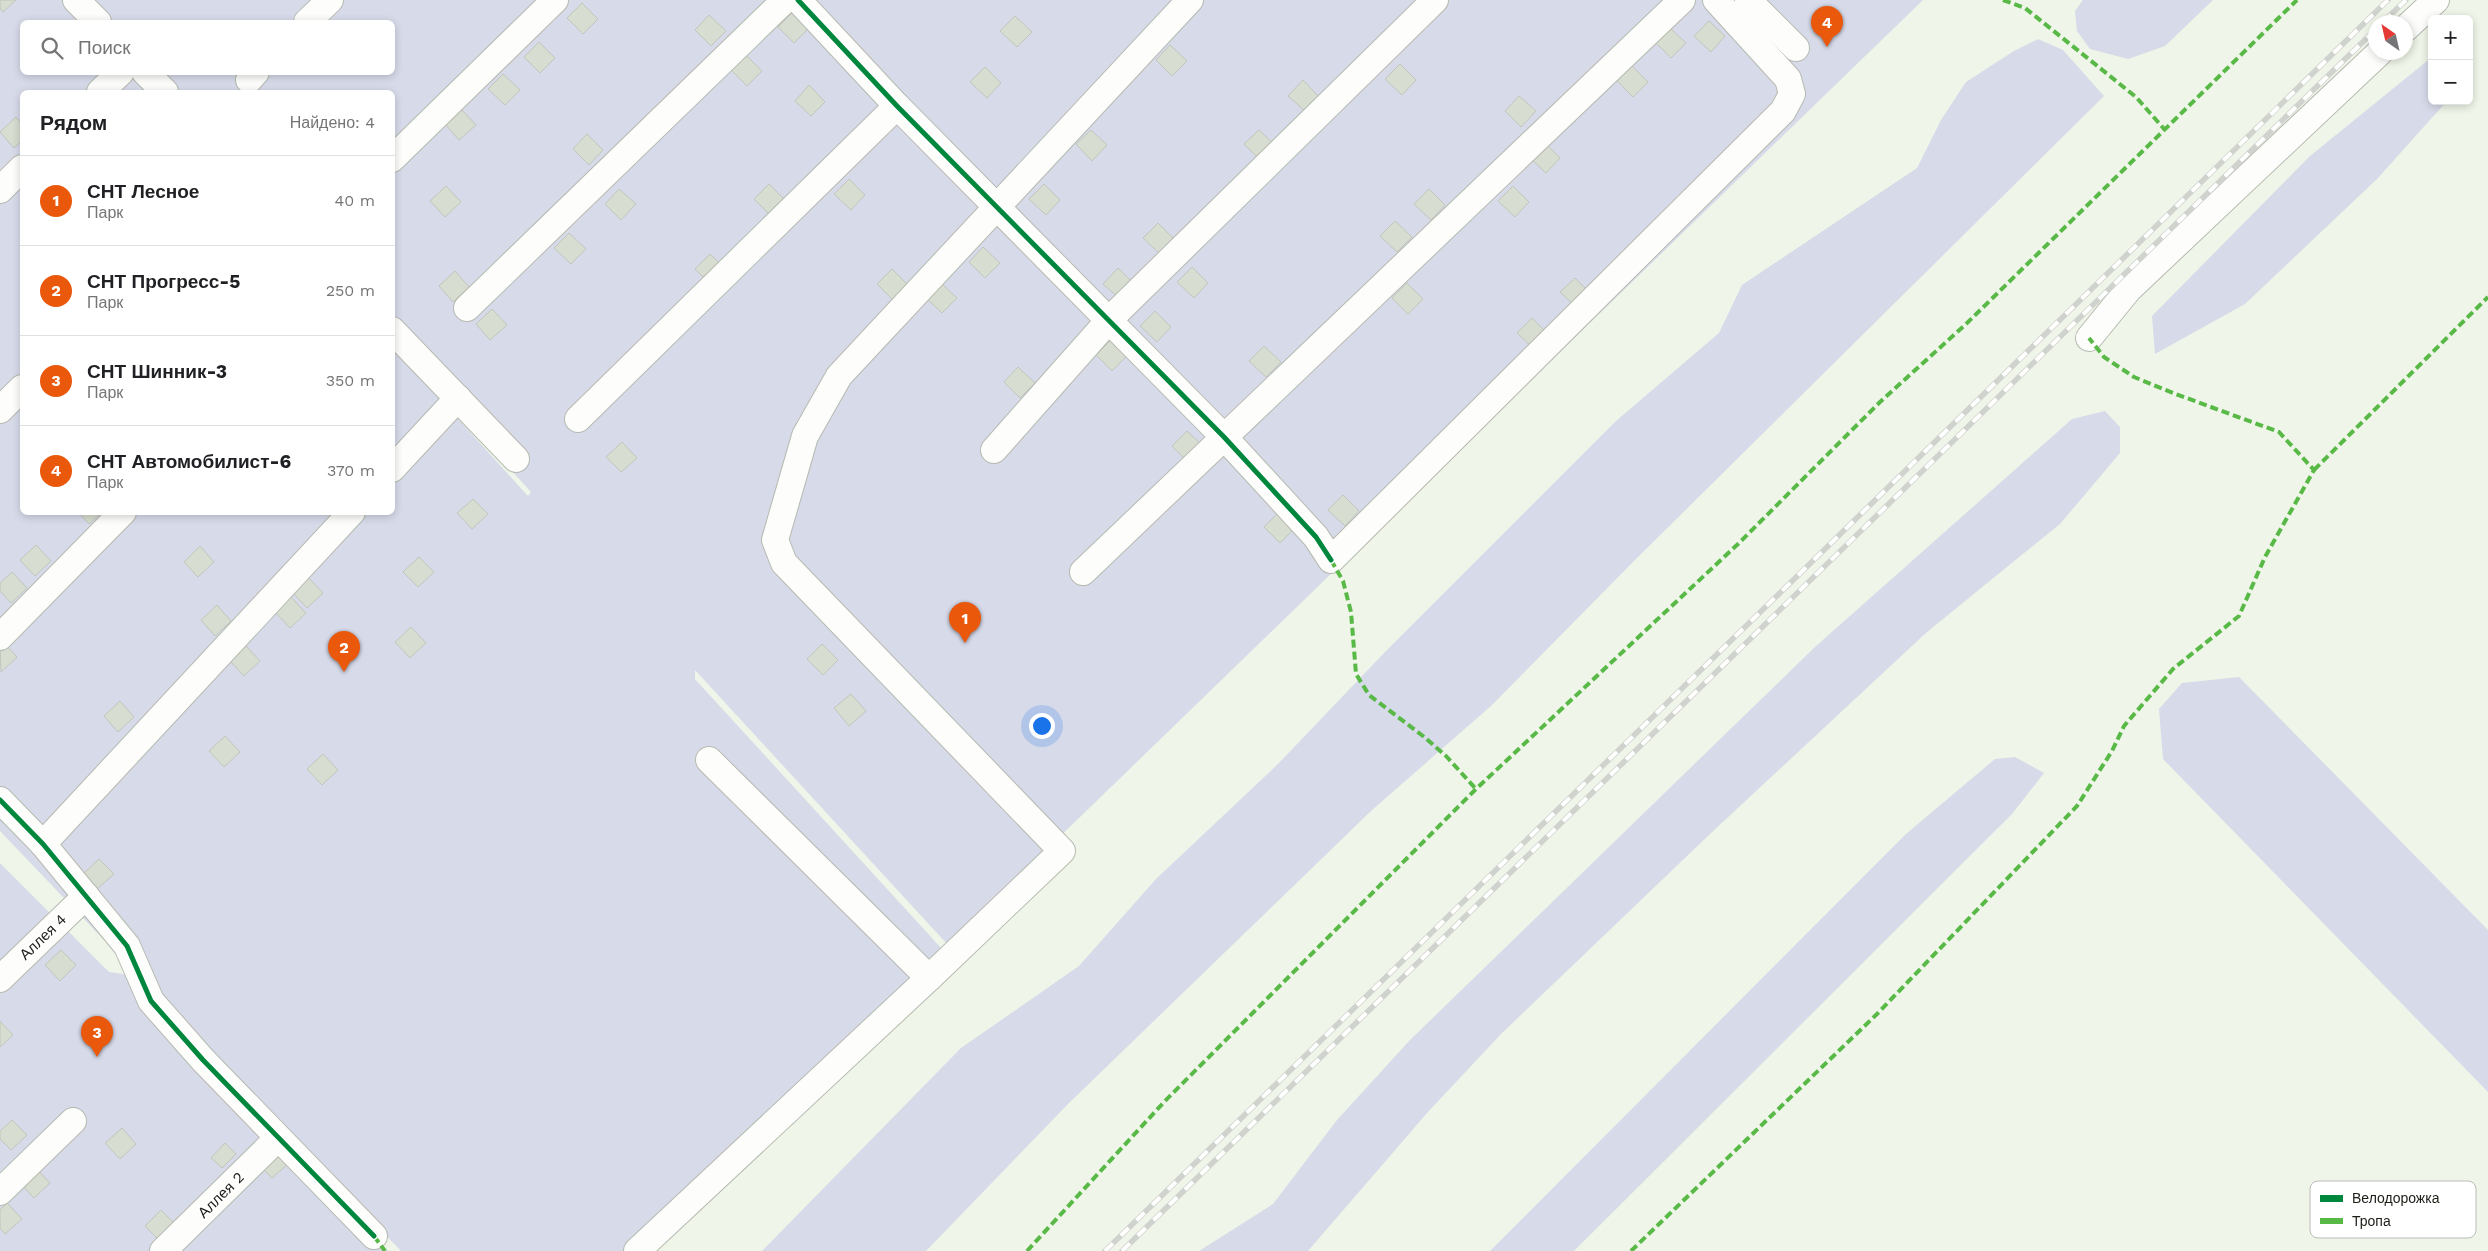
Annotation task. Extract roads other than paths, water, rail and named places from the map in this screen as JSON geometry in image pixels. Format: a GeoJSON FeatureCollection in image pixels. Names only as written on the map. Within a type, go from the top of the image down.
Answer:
{"type":"FeatureCollection","features":[{"type":"Feature","properties":{"kind":"street"},"geometry":{"type":"LineString","coordinates":[[76,0],[96,20]]}},
{"type":"Feature","properties":{"kind":"street"},"geometry":{"type":"LineString","coordinates":[[309,20],[330,0]]}},
{"type":"Feature","properties":{"kind":"street"},"geometry":{"type":"LineString","coordinates":[[395,156],[555,0]]}},
{"type":"Feature","properties":{"kind":"street"},"geometry":{"type":"LineString","coordinates":[[467,308],[785,0]]}},
{"type":"Feature","properties":{"kind":"street"},"geometry":{"type":"LineString","coordinates":[[798,0],[897,106],[1110,319],[1224,437],[1316,537],[1331,560],[1783,111],[1792,94],[1788,79],[1716,0]]}},
{"type":"Feature","properties":{"kind":"street"},"geometry":{"type":"LineString","coordinates":[[638,1251],[1062,851],[784,563],[775,540],[805,436],[840,376],[1190,0]]}},
{"type":"Feature","properties":{"kind":"street"},"geometry":{"type":"LineString","coordinates":[[994,450],[1110,319],[1435,0]]}},
{"type":"Feature","properties":{"kind":"street"},"geometry":{"type":"LineString","coordinates":[[1083,572],[1682,0]]}},
{"type":"Feature","properties":{"kind":"street"},"geometry":{"type":"LineString","coordinates":[[1748,0],[1796,48]]}},
{"type":"Feature","properties":{"kind":"street"},"geometry":{"type":"LineString","coordinates":[[2413,21],[2436,0]]}},
{"type":"Feature","properties":{"kind":"street"},"geometry":{"type":"LineString","coordinates":[[2089,338],[2129,289],[2372,60]]}},
{"type":"Feature","properties":{"kind":"street"},"geometry":{"type":"LineString","coordinates":[[102,90],[118,75]]}},
{"type":"Feature","properties":{"kind":"street"},"geometry":{"type":"LineString","coordinates":[[149,75],[163,90]]}},
{"type":"Feature","properties":{"kind":"street"},"geometry":{"type":"LineString","coordinates":[[578,419],[897,106]]}},
{"type":"Feature","properties":{"kind":"street"},"geometry":{"type":"LineString","coordinates":[[0,190],[20,170]]}},
{"type":"Feature","properties":{"kind":"street"},"geometry":{"type":"LineString","coordinates":[[395,333],[516,459]]}},
{"type":"Feature","properties":{"kind":"street"},"geometry":{"type":"LineString","coordinates":[[0,410],[20,390]]}},
{"type":"Feature","properties":{"kind":"street"},"geometry":{"type":"LineString","coordinates":[[395,466],[458,398]]}},
{"type":"Feature","properties":{"kind":"street"},"geometry":{"type":"LineString","coordinates":[[0,637],[119,515]]}},
{"type":"Feature","properties":{"kind":"street"},"geometry":{"type":"LineString","coordinates":[[43,844],[349,515]]}},
{"type":"Feature","properties":{"kind":"street"},"geometry":{"type":"LineString","coordinates":[[709,760],[928,978]]}},
{"type":"Feature","properties":{"kind":"street"},"geometry":{"type":"LineString","coordinates":[[0,800],[43,844],[127,946],[150,1001],[278,1138],[374,1236]]}},
{"type":"Feature","properties":{"kind":"street","name":"Аллея 4"},"geometry":{"type":"LineString","coordinates":[[0,979],[86,896]]}},
{"type":"Feature","properties":{"kind":"street"},"geometry":{"type":"LineString","coordinates":[[0,1192],[72,1122]]}},
{"type":"Feature","properties":{"kind":"street","name":"Аллея 2"},"geometry":{"type":"LineString","coordinates":[[163,1251],[278,1138]]}},
{"type":"Feature","properties":{"kind":"railway"},"geometry":{"type":"LineString","coordinates":[[1105,1251],[2388,0]]}},
{"type":"Feature","properties":{"kind":"railway"},"geometry":{"type":"LineString","coordinates":[[2390,15],[2406,0]]}},
{"type":"Feature","properties":{"kind":"railway"},"geometry":{"type":"LineString","coordinates":[[1122,1251],[2368,37]]}},
{"type":"Feature","properties":{"kind":"place","name":"СНТ Автомобилист-6"},"geometry":{"type":"Point","coordinates":[1827,47]}},
{"type":"Feature","properties":{"kind":"place","name":"СНТ Лесное"},"geometry":{"type":"Point","coordinates":[965,643]}},
{"type":"Feature","properties":{"kind":"place","name":"СНТ Прогресс-5"},"geometry":{"type":"Point","coordinates":[344,672]}},
{"type":"Feature","properties":{"kind":"place","name":"СНТ Шинник-3"},"geometry":{"type":"Point","coordinates":[97,1057]}}]}
